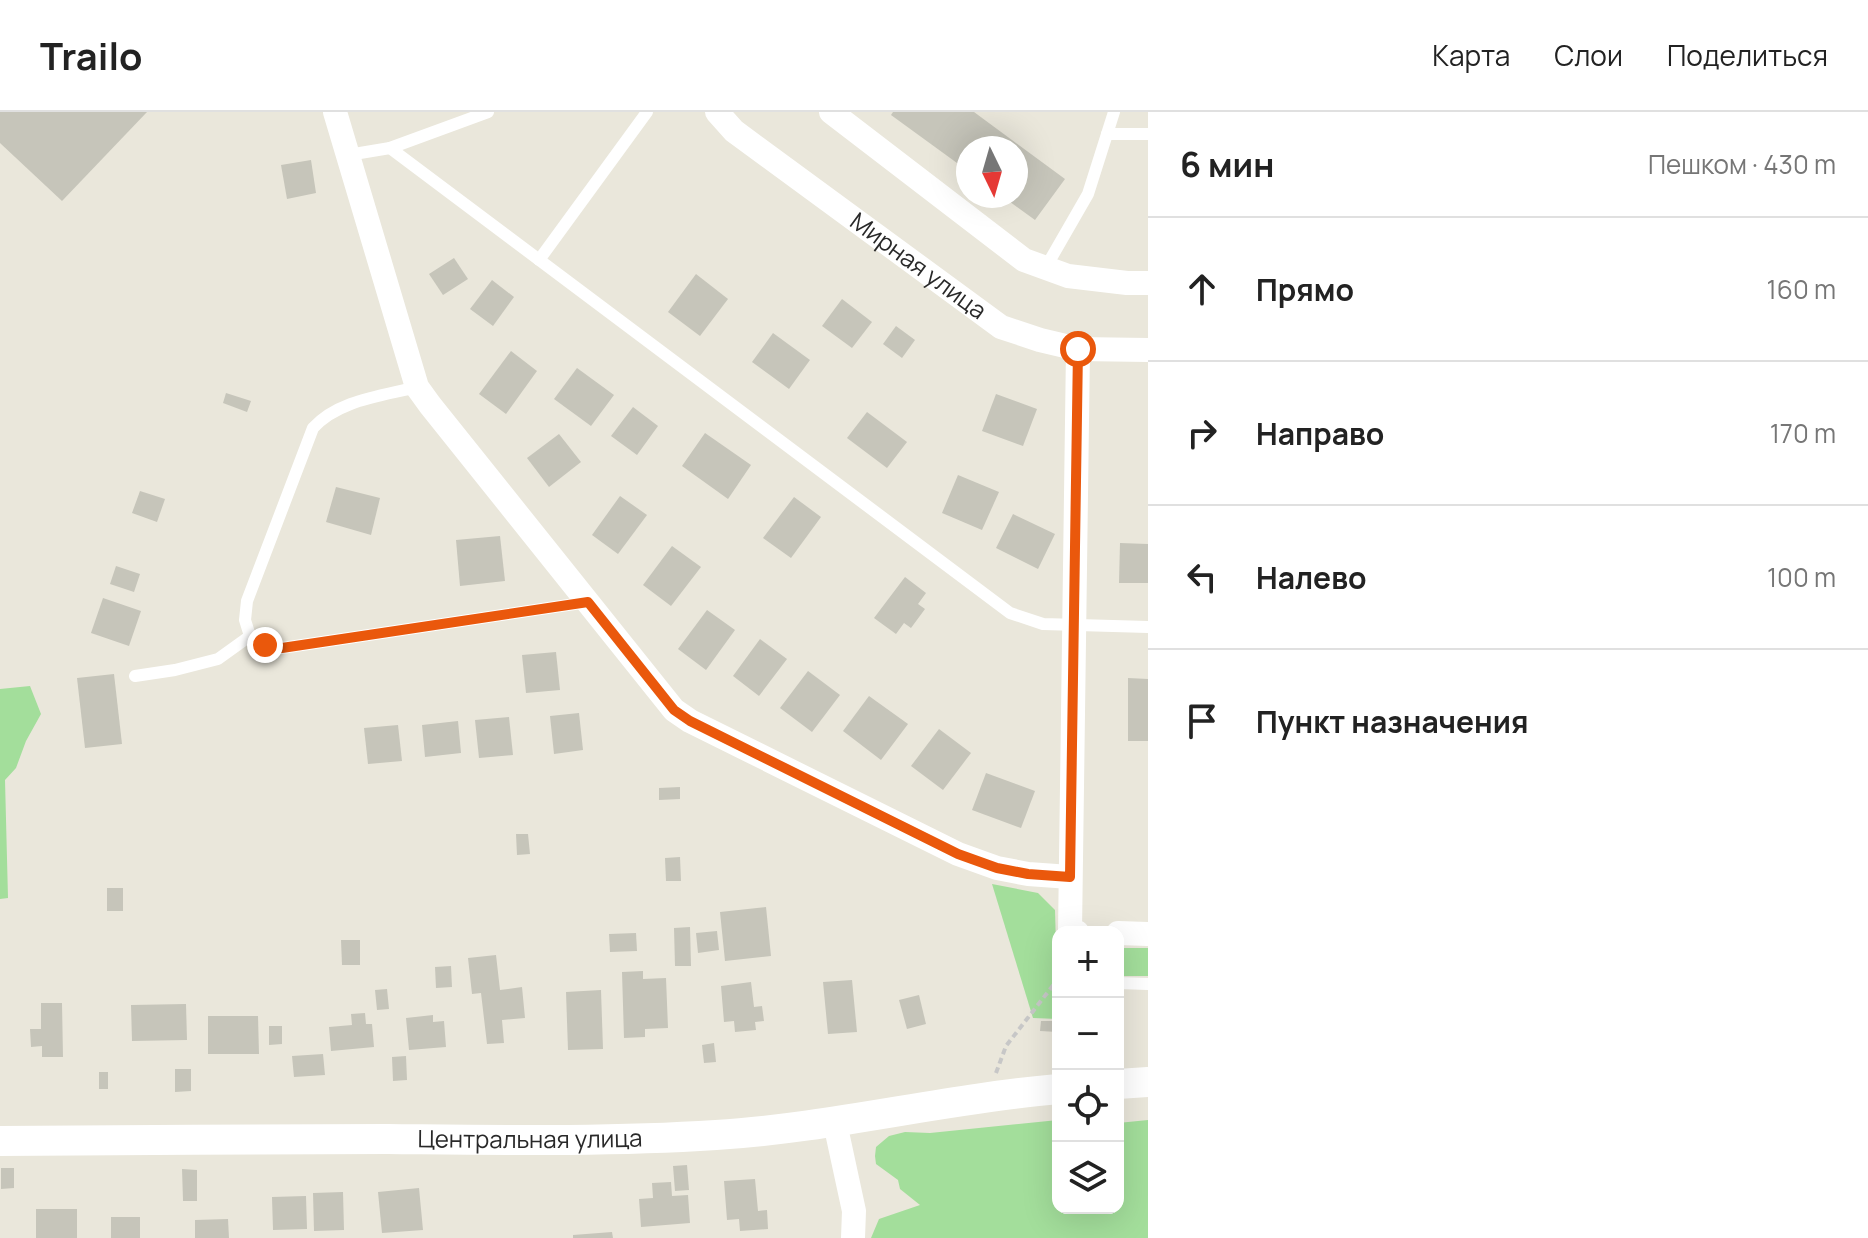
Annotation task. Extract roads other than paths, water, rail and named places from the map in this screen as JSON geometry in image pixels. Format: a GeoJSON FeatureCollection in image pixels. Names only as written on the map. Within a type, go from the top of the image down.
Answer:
{"type":"FeatureCollection","features":[{"type":"Feature","properties":{"kind":"street"},"geometry":{"type":"LineString","coordinates":[[335,112],[417,387],[674,710],[690,721],[958,854],[997,868],[1070,877]]}},
{"type":"Feature","properties":{"kind":"street","name":"Мирная улица"},"geometry":{"type":"LineString","coordinates":[[717,112],[734,131],[1001,327],[1078,349],[1148,350]]}},
{"type":"Feature","properties":{"kind":"street"},"geometry":{"type":"LineString","coordinates":[[838,114],[1024,260],[1068,276],[1148,283]]}},
{"type":"Feature","properties":{"kind":"street"},"geometry":{"type":"LineString","coordinates":[[1070,926],[1078,349]]}},
{"type":"Feature","properties":{"kind":"street"},"geometry":{"type":"LineString","coordinates":[[1124,933],[1148,934]]}},
{"type":"Feature","properties":{"kind":"street"},"geometry":{"type":"LineString","coordinates":[[1124,1084],[1148,1082]]}},
{"type":"Feature","properties":{"kind":"street","name":"Центральная улица"},"geometry":{"type":"LineString","coordinates":[[0,1141],[245,1138],[603,1140],[717,1135],[835,1123],[1003,1094],[1052,1090]]}},
{"type":"Feature","properties":{"kind":"street"},"geometry":{"type":"LineString","coordinates":[[835,1123],[854,1211],[853,1238]]}},
{"type":"Feature","properties":{"kind":"lane"},"geometry":{"type":"LineString","coordinates":[[348,155],[390,148],[488,112]]}},
{"type":"Feature","properties":{"kind":"lane"},"geometry":{"type":"LineString","coordinates":[[539,260],[647,112]]}},
{"type":"Feature","properties":{"kind":"lane"},"geometry":{"type":"LineString","coordinates":[[1046,267],[1088,194],[1114,112]]}},
{"type":"Feature","properties":{"kind":"lane"},"geometry":{"type":"LineString","coordinates":[[1107,134],[1148,134]]}},
{"type":"Feature","properties":{"kind":"lane"},"geometry":{"type":"LineString","coordinates":[[390,148],[1010,613],[1043,624],[1148,627]]}},
{"type":"Feature","properties":{"kind":"lane"},"geometry":{"type":"LineString","coordinates":[[417,387],[344,406],[324,416],[313,428],[247,601],[245,620],[250,636],[265,645],[282,648],[588,602]]}},
{"type":"Feature","properties":{"kind":"lane"},"geometry":{"type":"LineString","coordinates":[[135,676],[218,659],[250,636]]}},
{"type":"Feature","properties":{"kind":"lane"},"geometry":{"type":"LineString","coordinates":[[1124,983],[1148,984]]}}]}
